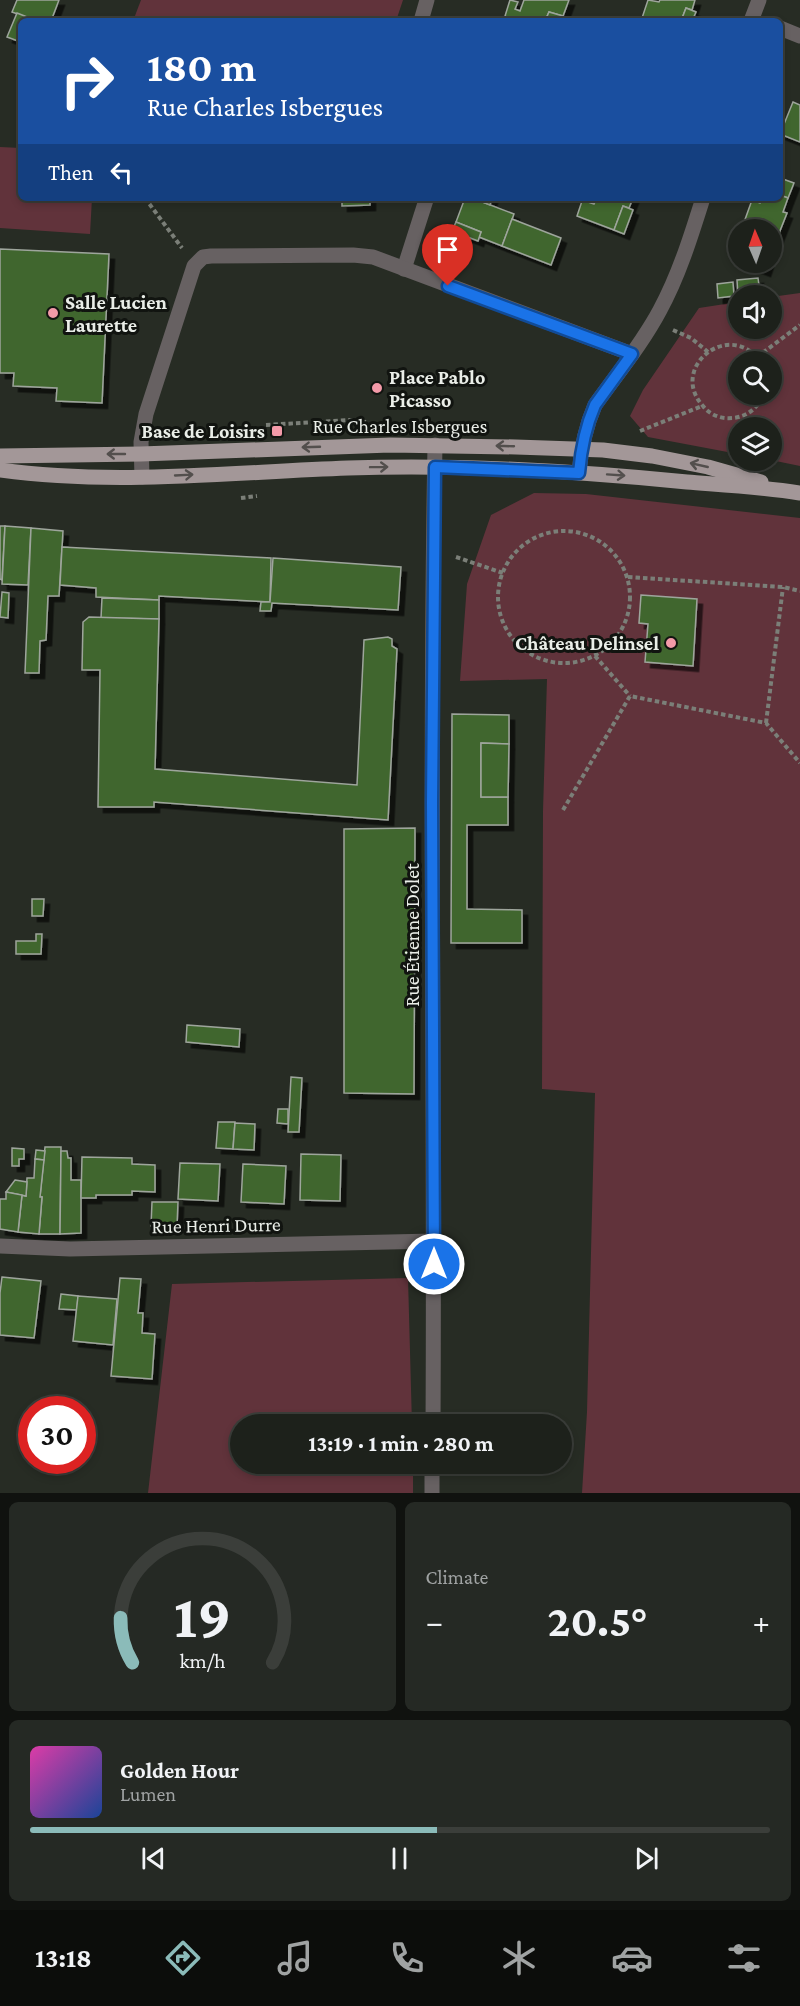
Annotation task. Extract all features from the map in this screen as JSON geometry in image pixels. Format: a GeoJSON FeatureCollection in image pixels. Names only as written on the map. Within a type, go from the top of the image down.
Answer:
{"type":"FeatureCollection","features":[{"type":"Feature","properties":{"kind":"main road","name":"Rue Charles Isbergues"},"geometry":{"type":"LineString","coordinates":[[0,456],[141,454],[349,446],[435,445],[581,449],[624,452],[681,461],[798,492]]}},
{"type":"Feature","properties":{"kind":"main road","name":"Rue Charles Isbergues"},"geometry":{"type":"LineString","coordinates":[[0,470],[57,476],[142,477],[435,467],[642,477],[798,492]]}},
{"type":"Feature","properties":{"kind":"street"},"geometry":{"type":"LineString","coordinates":[[422,18],[427,0]]}},
{"type":"Feature","properties":{"kind":"street"},"geometry":{"type":"LineString","coordinates":[[755,18],[759,0]]}},
{"type":"Feature","properties":{"kind":"street"},"geometry":{"type":"LineString","coordinates":[[783,29],[800,36]]}},
{"type":"Feature","properties":{"kind":"street"},"geometry":{"type":"LineString","coordinates":[[404,269],[426,201]]}},
{"type":"Feature","properties":{"kind":"street"},"geometry":{"type":"LineString","coordinates":[[579,473],[586,427],[595,405],[661,309],[681,263],[702,201]]}},
{"type":"Feature","properties":{"kind":"street"},"geometry":{"type":"LineString","coordinates":[[142,477],[142,428],[194,266],[203,257],[353,255],[373,257],[632,354]]}},
{"type":"Feature","properties":{"kind":"street","name":"Rue Étienne Dolet"},"geometry":{"type":"LineString","coordinates":[[433,1414],[432,803],[435,445]]}},
{"type":"Feature","properties":{"kind":"street","name":"Rue Henri Durre"},"geometry":{"type":"LineString","coordinates":[[0,1246],[70,1249],[434,1241]]}},
{"type":"Feature","properties":{"kind":"street"},"geometry":{"type":"LineString","coordinates":[[432,1474],[432,1493]]}},
{"type":"Feature","properties":{"kind":"path"},"geometry":{"type":"LineString","coordinates":[[147,201],[194,266]]}},
{"type":"Feature","properties":{"kind":"path"},"geometry":{"type":"LineString","coordinates":[[653,322],[691,338],[708,352]]}},
{"type":"Feature","properties":{"kind":"path"},"geometry":{"type":"LineString","coordinates":[[765,351],[800,325]]}},
{"type":"Feature","properties":{"kind":"path"},"geometry":{"type":"LineString","coordinates":[[749,351],[730,345],[708,352],[698,363],[693,377],[694,393],[702,406],[714,415],[737,417],[751,412],[758,405]]}},
{"type":"Feature","properties":{"kind":"path"},"geometry":{"type":"LineString","coordinates":[[630,435],[702,406]]}},
{"type":"Feature","properties":{"kind":"path"},"geometry":{"type":"LineString","coordinates":[[553,532],[587,535],[607,546],[617,556],[628,577],[631,600],[626,622],[614,642],[595,656],[574,663],[551,662],[529,654],[507,630],[499,608],[499,584],[508,562],[531,540],[553,532]]}},
{"type":"Feature","properties":{"kind":"path"},"geometry":{"type":"LineString","coordinates":[[433,550],[503,573]]}},
{"type":"Feature","properties":{"kind":"path"},"geometry":{"type":"LineString","coordinates":[[628,577],[783,587],[800,591]]}},
{"type":"Feature","properties":{"kind":"path"},"geometry":{"type":"LineString","coordinates":[[766,723],[783,587]]}},
{"type":"Feature","properties":{"kind":"path"},"geometry":{"type":"LineString","coordinates":[[595,656],[630,696],[766,723],[800,763]]}},
{"type":"Feature","properties":{"kind":"path"},"geometry":{"type":"LineString","coordinates":[[563,810],[630,696]]}},
{"type":"Feature","properties":{"kind":"shaded area"},"geometry":{"type":"Polygon","coordinates":[[[141,0],[403,0],[397,18],[134,18],[141,0]]]}},
{"type":"Feature","properties":{"kind":"shaded area"},"geometry":{"type":"Polygon","coordinates":[[[0,147],[18,148],[18,201],[92,201],[90,234],[0,228],[0,147]]]}},
{"type":"Feature","properties":{"kind":"shaded area"},"geometry":{"type":"Polygon","coordinates":[[[800,293],[800,466],[782,462],[782,417],[728,417],[728,452],[648,437],[630,416],[643,390],[699,308],[728,304],[728,339],[782,339],[782,295],[800,293]]]}},
{"type":"Feature","properties":{"kind":"shaded area"},"geometry":{"type":"Polygon","coordinates":[[[534,493],[586,494],[800,518],[800,1493],[582,1493],[587,1412],[595,1093],[542,1089],[543,811],[547,679],[460,681],[467,584],[491,515],[534,493]]]}},
{"type":"Feature","properties":{"kind":"shaded area"},"geometry":{"type":"Polygon","coordinates":[[[408,1278],[412,1414],[230,1414],[230,1474],[413,1474],[413,1493],[148,1493],[172,1284],[408,1278]]]}},
{"type":"Feature","properties":{"kind":"building"},"geometry":{"type":"Polygon","coordinates":[[[17,0],[59,0],[52,18],[29,18],[12,12],[17,0]]]}},
{"type":"Feature","properties":{"kind":"building"},"geometry":{"type":"Polygon","coordinates":[[[510,0],[518,2],[515,9],[520,11],[524,0],[569,0],[563,16],[549,12],[546,18],[509,18],[505,16],[510,0]]]}},
{"type":"Feature","properties":{"kind":"building"},"geometry":{"type":"Polygon","coordinates":[[[648,0],[659,2],[660,0],[695,0],[692,10],[686,8],[682,18],[642,18],[648,0]]]}},
{"type":"Feature","properties":{"kind":"building"},"geometry":{"type":"Polygon","coordinates":[[[686,8],[696,12],[693,18],[682,18],[686,8]]]}},
{"type":"Feature","properties":{"kind":"building"},"geometry":{"type":"Polygon","coordinates":[[[549,12],[563,16],[562,18],[546,18],[549,12]]]}},
{"type":"Feature","properties":{"kind":"building"},"geometry":{"type":"Polygon","coordinates":[[[17,13],[27,17],[18,18],[18,41],[7,37],[17,13]]]}},
{"type":"Feature","properties":{"kind":"building"},"geometry":{"type":"Polygon","coordinates":[[[793,102],[800,105],[800,142],[783,135],[783,127],[793,102]]]}},
{"type":"Feature","properties":{"kind":"building"},"geometry":{"type":"Polygon","coordinates":[[[783,179],[794,183],[788,198],[783,196],[783,179]]]}},
{"type":"Feature","properties":{"kind":"building"},"geometry":{"type":"Polygon","coordinates":[[[783,196],[788,198],[783,212],[787,213],[782,226],[782,219],[745,219],[752,201],[760,203],[761,201],[783,201],[783,196]]]}},
{"type":"Feature","properties":{"kind":"building"},"geometry":{"type":"Polygon","coordinates":[[[342,201],[370,201],[370,205],[342,206],[342,201]]]}},
{"type":"Feature","properties":{"kind":"building"},"geometry":{"type":"Polygon","coordinates":[[[464,201],[480,201],[514,214],[502,246],[479,237],[481,232],[456,222],[464,201]]]}},
{"type":"Feature","properties":{"kind":"building"},"geometry":{"type":"Polygon","coordinates":[[[480,201],[491,201],[490,205],[480,201]]]}},
{"type":"Feature","properties":{"kind":"building"},"geometry":{"type":"Polygon","coordinates":[[[582,201],[594,204],[596,201],[632,201],[629,208],[623,206],[614,230],[577,216],[582,201]]]}},
{"type":"Feature","properties":{"kind":"building"},"geometry":{"type":"Polygon","coordinates":[[[623,206],[633,210],[624,234],[614,230],[623,206]]]}},
{"type":"Feature","properties":{"kind":"building"},"geometry":{"type":"Polygon","coordinates":[[[512,219],[561,238],[551,265],[502,246],[512,219]]]}},
{"type":"Feature","properties":{"kind":"building"},"geometry":{"type":"Polygon","coordinates":[[[456,222],[481,232],[478,241],[452,231],[456,222]]]}},
{"type":"Feature","properties":{"kind":"building","name":"Salle Lucien Laurette"},"geometry":{"type":"Polygon","coordinates":[[[0,249],[109,254],[102,403],[56,401],[57,388],[13,386],[14,373],[0,373],[0,249]]]}},
{"type":"Feature","properties":{"kind":"building"},"geometry":{"type":"Polygon","coordinates":[[[758,278],[759,285],[737,285],[737,280],[758,278]]]}},
{"type":"Feature","properties":{"kind":"building"},"geometry":{"type":"Polygon","coordinates":[[[733,282],[733,285],[728,285],[728,297],[718,298],[717,284],[733,282]]]}},
{"type":"Feature","properties":{"kind":"building"},"geometry":{"type":"Polygon","coordinates":[[[0,526],[5,526],[2,580],[0,579],[0,526]]]}},
{"type":"Feature","properties":{"kind":"building"},"geometry":{"type":"Polygon","coordinates":[[[5,526],[31,528],[28,585],[2,584],[5,526]]]}},
{"type":"Feature","properties":{"kind":"building"},"geometry":{"type":"Polygon","coordinates":[[[31,528],[63,531],[59,596],[48,596],[46,640],[40,641],[39,673],[25,673],[31,528]]]}},
{"type":"Feature","properties":{"kind":"building"},"geometry":{"type":"Polygon","coordinates":[[[62,547],[271,558],[270,602],[159,596],[159,600],[96,597],[96,588],[60,585],[62,547]]]}},
{"type":"Feature","properties":{"kind":"building"},"geometry":{"type":"Polygon","coordinates":[[[273,558],[401,567],[398,610],[272,603],[271,611],[260,611],[261,602],[270,602],[273,558]]]}},
{"type":"Feature","properties":{"kind":"building"},"geometry":{"type":"Polygon","coordinates":[[[2,592],[9,593],[8,618],[0,617],[2,592]]]}},
{"type":"Feature","properties":{"kind":"building","name":"Château Delinsel"},"geometry":{"type":"Polygon","coordinates":[[[641,595],[697,599],[693,666],[645,662],[648,624],[639,623],[641,595]]]}},
{"type":"Feature","properties":{"kind":"building"},"geometry":{"type":"Polygon","coordinates":[[[102,598],[159,600],[159,619],[101,618],[102,598]]]}},
{"type":"Feature","properties":{"kind":"building"},"geometry":{"type":"Polygon","coordinates":[[[89,617],[159,619],[155,769],[357,785],[364,640],[388,637],[392,639],[392,646],[397,649],[388,820],[154,802],[154,807],[98,807],[100,670],[82,670],[83,622],[89,617]]]}},
{"type":"Feature","properties":{"kind":"building"},"geometry":{"type":"Polygon","coordinates":[[[452,714],[509,715],[509,744],[481,743],[481,797],[508,797],[508,825],[467,825],[467,909],[522,910],[522,943],[451,943],[452,714]]]}},
{"type":"Feature","properties":{"kind":"building"},"geometry":{"type":"Polygon","coordinates":[[[481,743],[509,744],[508,797],[481,797],[481,743]]]}},
{"type":"Feature","properties":{"kind":"building"},"geometry":{"type":"Polygon","coordinates":[[[415,828],[414,1094],[344,1093],[344,829],[415,828]]]}},
{"type":"Feature","properties":{"kind":"building"},"geometry":{"type":"Polygon","coordinates":[[[32,899],[44,899],[43,916],[32,916],[32,899]]]}},
{"type":"Feature","properties":{"kind":"building"},"geometry":{"type":"Polygon","coordinates":[[[36,934],[42,934],[41,954],[16,954],[16,941],[36,941],[36,934]]]}},
{"type":"Feature","properties":{"kind":"building"},"geometry":{"type":"Polygon","coordinates":[[[187,1025],[240,1029],[239,1047],[186,1042],[187,1025]]]}},
{"type":"Feature","properties":{"kind":"building"},"geometry":{"type":"Polygon","coordinates":[[[291,1077],[302,1078],[299,1132],[288,1132],[291,1077]]]}},
{"type":"Feature","properties":{"kind":"building"},"geometry":{"type":"Polygon","coordinates":[[[278,1109],[288,1109],[288,1124],[277,1123],[278,1109]]]}},
{"type":"Feature","properties":{"kind":"building"},"geometry":{"type":"Polygon","coordinates":[[[218,1122],[235,1122],[233,1149],[216,1148],[218,1122]]]}},
{"type":"Feature","properties":{"kind":"building"},"geometry":{"type":"Polygon","coordinates":[[[235,1123],[255,1124],[254,1150],[233,1149],[235,1123]]]}},
{"type":"Feature","properties":{"kind":"building"},"geometry":{"type":"Polygon","coordinates":[[[45,1147],[61,1147],[60,1234],[39,1234],[45,1147]]]}},
{"type":"Feature","properties":{"kind":"building"},"geometry":{"type":"Polygon","coordinates":[[[12,1148],[24,1149],[24,1159],[19,1159],[19,1166],[12,1166],[12,1148]]]}},
{"type":"Feature","properties":{"kind":"building"},"geometry":{"type":"Polygon","coordinates":[[[36,1150],[45,1151],[44,1160],[35,1159],[36,1150]]]}},
{"type":"Feature","properties":{"kind":"building"},"geometry":{"type":"Polygon","coordinates":[[[61,1151],[67,1151],[68,1158],[71,1158],[71,1180],[81,1180],[81,1233],[60,1234],[61,1151]]]}},
{"type":"Feature","properties":{"kind":"building"},"geometry":{"type":"Polygon","coordinates":[[[301,1154],[341,1155],[340,1201],[300,1200],[301,1154]]]}},
{"type":"Feature","properties":{"kind":"building"},"geometry":{"type":"Polygon","coordinates":[[[82,1157],[132,1158],[132,1164],[155,1165],[155,1192],[132,1191],[132,1195],[96,1195],[96,1198],[81,1198],[82,1157]]]}},
{"type":"Feature","properties":{"kind":"building"},"geometry":{"type":"Polygon","coordinates":[[[35,1159],[44,1160],[39,1234],[18,1232],[22,1195],[26,1196],[27,1178],[34,1178],[35,1159]]]}},
{"type":"Feature","properties":{"kind":"building"},"geometry":{"type":"Polygon","coordinates":[[[180,1163],[220,1164],[218,1201],[178,1199],[180,1163]]]}},
{"type":"Feature","properties":{"kind":"building"},"geometry":{"type":"Polygon","coordinates":[[[243,1164],[286,1166],[284,1204],[241,1202],[243,1164]]]}},
{"type":"Feature","properties":{"kind":"building"},"geometry":{"type":"Polygon","coordinates":[[[15,1180],[27,1182],[26,1196],[6,1192],[15,1180]]]}},
{"type":"Feature","properties":{"kind":"building"},"geometry":{"type":"Polygon","coordinates":[[[6,1192],[22,1195],[18,1232],[0,1229],[0,1199],[6,1199],[6,1192]]]}},
{"type":"Feature","properties":{"kind":"building"},"geometry":{"type":"Polygon","coordinates":[[[152,1202],[178,1202],[177,1226],[151,1226],[152,1202]]]}},
{"type":"Feature","properties":{"kind":"building"},"geometry":{"type":"Polygon","coordinates":[[[2,1277],[41,1281],[34,1338],[0,1335],[2,1277]]]}},
{"type":"Feature","properties":{"kind":"building"},"geometry":{"type":"Polygon","coordinates":[[[120,1278],[141,1279],[138,1313],[143,1313],[142,1333],[155,1334],[152,1379],[111,1376],[120,1278]]]}},
{"type":"Feature","properties":{"kind":"building"},"geometry":{"type":"Polygon","coordinates":[[[61,1294],[78,1296],[77,1310],[59,1309],[61,1294]]]}},
{"type":"Feature","properties":{"kind":"building"},"geometry":{"type":"Polygon","coordinates":[[[78,1296],[117,1299],[113,1345],[73,1341],[78,1296]]]}},
{"type":"Feature","properties":{"kind":"place","name":"Salle Lucien Laurette"},"geometry":{"type":"Point","coordinates":[53,313]}},
{"type":"Feature","properties":{"kind":"place","name":"Place Pablo Picasso"},"geometry":{"type":"Point","coordinates":[377,388]}},
{"type":"Feature","properties":{"kind":"place","name":"Base de Loisirs"},"geometry":{"type":"Point","coordinates":[277,431]}},
{"type":"Feature","properties":{"kind":"place","name":"Château Delinsel"},"geometry":{"type":"Point","coordinates":[671,643]}},
{"type":"Feature","properties":{"kind":"route"},"geometry":{"type":"LineString","coordinates":[[434,1264],[432,803],[435,467],[579,473],[583,436],[595,405],[632,354],[448,286]]}}]}
